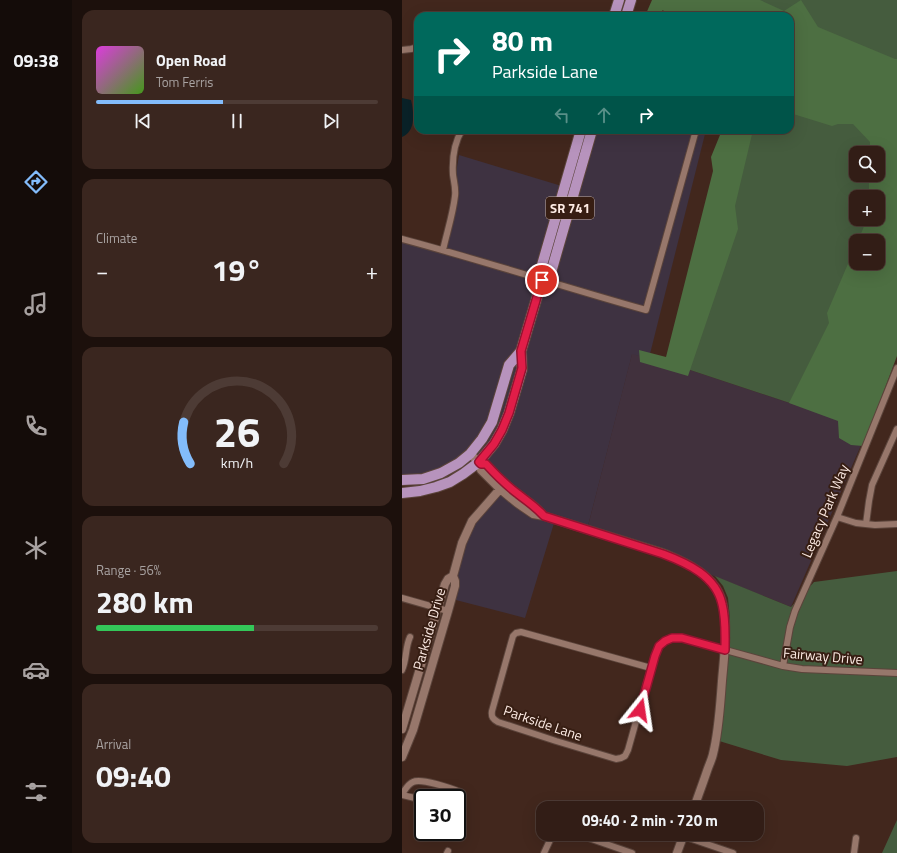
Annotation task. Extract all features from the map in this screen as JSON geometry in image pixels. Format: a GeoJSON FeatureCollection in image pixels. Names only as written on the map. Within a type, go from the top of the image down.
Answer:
{"type":"FeatureCollection","features":[{"type":"Feature","properties":{"kind":"main road"},"geometry":{"type":"LineString","coordinates":[[615,12],[619,0]]}},
{"type":"Feature","properties":{"kind":"main road"},"geometry":{"type":"LineString","coordinates":[[627,12],[631,0]]}},
{"type":"Feature","properties":{"kind":"main road","name":"SR 741"},"geometry":{"type":"LineString","coordinates":[[402,493],[420,492],[436,488],[463,474],[480,463],[502,430],[509,413],[522,368],[521,351],[542,280],[542,265],[580,134]]}},
{"type":"Feature","properties":{"kind":"main road","name":"SR 741"},"geometry":{"type":"LineString","coordinates":[[542,280],[552,269],[591,134]]}},
{"type":"Feature","properties":{"kind":"main road","name":"SR 741"},"geometry":{"type":"LineString","coordinates":[[402,480],[422,479],[441,473],[459,463],[470,454],[482,439],[492,422],[509,365],[521,351]]}},
{"type":"Feature","properties":{"kind":"street"},"geometry":{"type":"LineString","coordinates":[[402,50],[414,48]]}},
{"type":"Feature","properties":{"kind":"street"},"geometry":{"type":"LineString","coordinates":[[443,250],[454,210],[455,194],[453,158],[455,144],[460,134]]}},
{"type":"Feature","properties":{"kind":"street"},"geometry":{"type":"LineString","coordinates":[[402,239],[646,310],[695,134]]}},
{"type":"Feature","properties":{"kind":"street","name":"Legacy Park Way"},"geometry":{"type":"LineString","coordinates":[[783,666],[790,627],[795,612],[837,517],[897,368]]}},
{"type":"Feature","properties":{"kind":"street"},"geometry":{"type":"LineString","coordinates":[[866,524],[872,485],[897,429]]}},
{"type":"Feature","properties":{"kind":"street"},"geometry":{"type":"LineString","coordinates":[[470,454],[480,463],[486,464],[505,484],[537,508],[544,516]]}},
{"type":"Feature","properties":{"kind":"street"},"geometry":{"type":"LineString","coordinates":[[480,463],[481,470],[500,489],[516,503],[534,514],[658,552],[681,561],[694,568],[712,584],[719,594],[725,622],[725,650],[719,725],[713,755],[697,801]]}},
{"type":"Feature","properties":{"kind":"street","name":"Parkside Drive"},"geometry":{"type":"LineString","coordinates":[[402,757],[413,730],[448,611],[455,586],[453,576],[462,543],[472,521],[500,489]]}},
{"type":"Feature","properties":{"kind":"street"},"geometry":{"type":"LineString","coordinates":[[837,517],[856,523],[875,525],[897,524]]}},
{"type":"Feature","properties":{"kind":"street","name":"Parkside Drive"},"geometry":{"type":"LineString","coordinates":[[402,729],[445,584],[448,579],[453,576]]}},
{"type":"Feature","properties":{"kind":"street"},"geometry":{"type":"LineString","coordinates":[[402,598],[448,611]]}},
{"type":"Feature","properties":{"kind":"street","name":"Parkside Lane"},"geometry":{"type":"LineString","coordinates":[[651,668],[521,632],[516,633],[513,636],[492,711],[492,716],[498,722],[556,741],[616,759],[621,758],[625,756],[628,750],[651,668],[659,646],[672,638],[682,638],[725,650]]}},
{"type":"Feature","properties":{"kind":"street"},"geometry":{"type":"LineString","coordinates":[[402,670],[406,658],[406,647],[410,637]]}},
{"type":"Feature","properties":{"kind":"street","name":"Fairway Drive"},"geometry":{"type":"LineString","coordinates":[[725,650],[783,666],[802,669],[897,673]]}},
{"type":"Feature","properties":{"kind":"street"},"geometry":{"type":"LineString","coordinates":[[414,797],[402,794],[411,782],[417,780],[430,782],[451,789]]}},
{"type":"Feature","properties":{"kind":"street"},"geometry":{"type":"LineString","coordinates":[[854,853],[856,838]]}},
{"type":"Feature","properties":{"kind":"street"},"geometry":{"type":"LineString","coordinates":[[544,853],[550,841]]}},
{"type":"Feature","properties":{"kind":"street"},"geometry":{"type":"LineString","coordinates":[[597,841],[632,853]]}},
{"type":"Feature","properties":{"kind":"street"},"geometry":{"type":"LineString","coordinates":[[677,853],[682,841]]}},
{"type":"Feature","properties":{"kind":"street"},"geometry":{"type":"LineString","coordinates":[[700,841],[733,853]]}},
{"type":"Feature","properties":{"kind":"shaded area"},"geometry":{"type":"Polygon","coordinates":[[[591,134],[705,134],[649,358],[632,355],[587,530],[555,520],[525,618],[452,599],[455,581],[472,521],[500,489],[470,454],[441,473],[402,480],[402,239],[443,250],[459,155],[565,187],[542,265],[552,269],[591,134]]]}},
{"type":"Feature","properties":{"kind":"shaded area"},"geometry":{"type":"Polygon","coordinates":[[[632,354],[669,363],[868,429],[791,607],[694,568],[587,530],[632,354]]]}},
{"type":"Feature","properties":{"kind":"green space"},"geometry":{"type":"Polygon","coordinates":[[[652,0],[760,0],[784,11],[801,0],[818,27],[897,59],[897,356],[863,446],[851,445],[839,438],[838,421],[789,403],[829,323],[827,313],[849,261],[849,270],[885,270],[885,234],[861,234],[864,226],[885,226],[885,190],[869,190],[869,182],[885,182],[885,146],[870,146],[870,142],[853,124],[838,124],[832,126],[794,114],[794,12],[664,12],[663,10],[661,12],[647,12],[652,0]]]}},
{"type":"Feature","properties":{"kind":"green space"},"geometry":{"type":"Polygon","coordinates":[[[658,0],[897,0],[897,352],[868,429],[669,363],[728,134],[794,134],[794,12],[757,12],[658,0]]]}},
{"type":"Feature","properties":{"kind":"green space"},"geometry":{"type":"Polygon","coordinates":[[[720,134],[752,134],[735,206],[738,229],[688,376],[640,362],[639,350],[666,357],[713,171],[711,157],[720,134]]]}},
{"type":"Feature","properties":{"kind":"green space"},"geometry":{"type":"Polygon","coordinates":[[[897,571],[897,757],[847,766],[781,760],[716,740],[725,650],[730,619],[728,598],[723,586],[715,576],[791,607],[814,582],[897,571]]]}},
{"type":"Feature","properties":{"kind":"green space"},"geometry":{"type":"Polygon","coordinates":[[[897,820],[897,853],[882,853],[897,820]]]}},
{"type":"Feature","properties":{"kind":"water"},"geometry":{"type":"Polygon","coordinates":[[[402,98],[411,100],[413,121],[410,131],[402,137],[402,98]]]}},
{"type":"Feature","properties":{"kind":"route"},"geometry":{"type":"LineString","coordinates":[[542,280],[521,351],[522,368],[509,413],[494,444],[479,462],[481,464],[486,464],[505,484],[537,508],[544,516],[636,544],[681,561],[694,568],[716,589],[722,603],[725,622],[725,650],[682,638],[672,638],[665,641],[659,646],[655,656],[640,710]]}}]}
